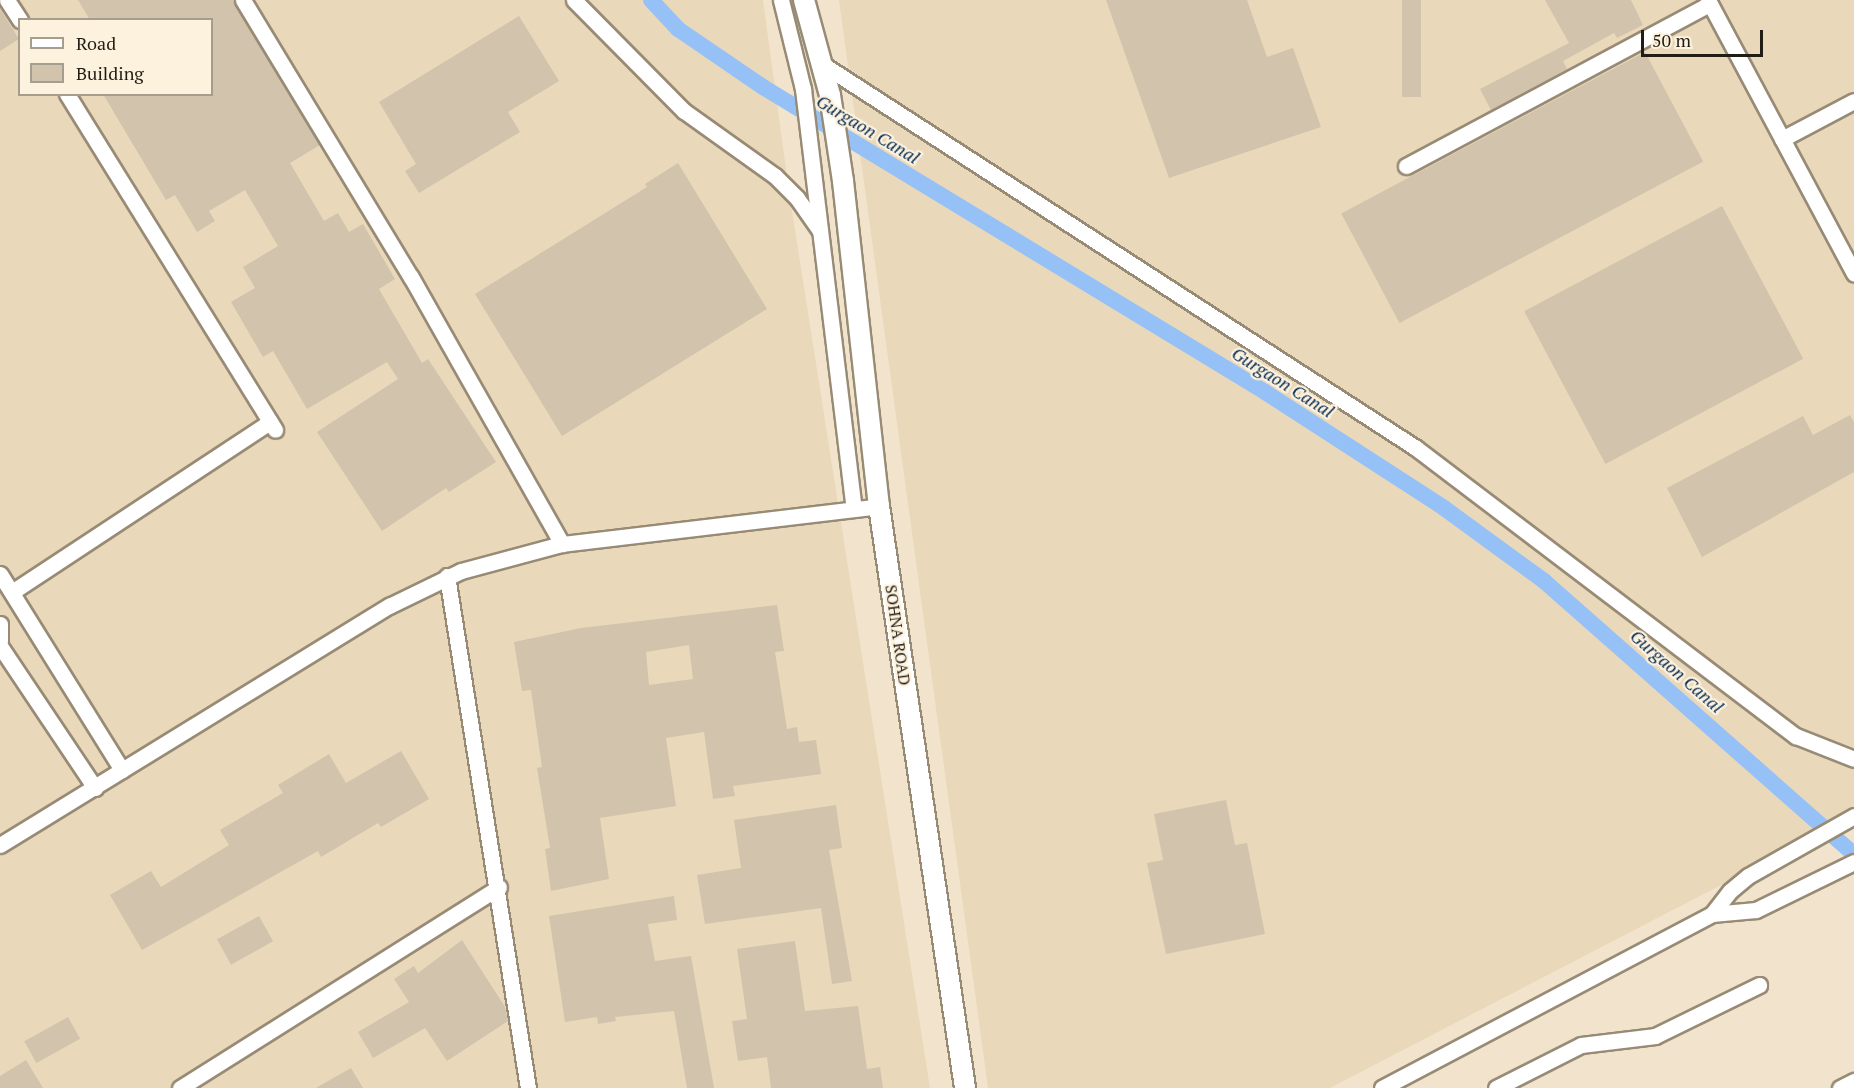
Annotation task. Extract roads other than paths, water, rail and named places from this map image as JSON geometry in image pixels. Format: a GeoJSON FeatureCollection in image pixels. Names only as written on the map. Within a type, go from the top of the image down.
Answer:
{"type":"FeatureCollection","features":[{"type":"Feature","properties":{"kind":"main road","name":"SOHNA ROAD"},"geometry":{"type":"LineString","coordinates":[[807,3],[830,95],[843,181],[879,506],[965,1088]]}},
{"type":"Feature","properties":{"kind":"street"},"geometry":{"type":"LineString","coordinates":[[7,0],[19,18]]}},
{"type":"Feature","properties":{"kind":"street"},"geometry":{"type":"LineString","coordinates":[[243,0],[411,277],[562,544]]}},
{"type":"Feature","properties":{"kind":"street"},"geometry":{"type":"LineString","coordinates":[[574,0],[684,111],[775,176],[797,198],[821,233]]}},
{"type":"Feature","properties":{"kind":"street"},"geometry":{"type":"LineString","coordinates":[[1406,166],[1709,2],[1854,273]]}},
{"type":"Feature","properties":{"kind":"street"},"geometry":{"type":"LineString","coordinates":[[807,3],[784,7],[803,88],[854,509]]}},
{"type":"Feature","properties":{"kind":"street"},"geometry":{"type":"LineString","coordinates":[[822,64],[1416,448],[1796,736],[1854,759]]}},
{"type":"Feature","properties":{"kind":"street"},"geometry":{"type":"LineString","coordinates":[[12,592],[273,426],[68,96]]}},
{"type":"Feature","properties":{"kind":"street"},"geometry":{"type":"LineString","coordinates":[[1782,140],[1854,101]]}},
{"type":"Feature","properties":{"kind":"street"},"geometry":{"type":"LineString","coordinates":[[0,845],[389,606],[447,576],[562,544],[879,506]]}},
{"type":"Feature","properties":{"kind":"street"},"geometry":{"type":"LineString","coordinates":[[0,574],[122,770]]}},
{"type":"Feature","properties":{"kind":"street"},"geometry":{"type":"LineString","coordinates":[[447,576],[499,887],[528,1088]]}},
{"type":"Feature","properties":{"kind":"street"},"geometry":{"type":"LineString","coordinates":[[0,624],[0,641]]}},
{"type":"Feature","properties":{"kind":"street"},"geometry":{"type":"LineString","coordinates":[[0,646],[95,788]]}},
{"type":"Feature","properties":{"kind":"street"},"geometry":{"type":"LineString","coordinates":[[1382,1088],[1712,914],[1740,882],[1795,847],[1854,816]]}},
{"type":"Feature","properties":{"kind":"street"},"geometry":{"type":"LineString","coordinates":[[1712,914],[1756,910],[1854,862]]}},
{"type":"Feature","properties":{"kind":"street"},"geometry":{"type":"LineString","coordinates":[[180,1088],[499,887]]}},
{"type":"Feature","properties":{"kind":"street"},"geometry":{"type":"LineString","coordinates":[[1496,1088],[1581,1045],[1655,1036],[1759,985]]}},
{"type":"Feature","properties":{"kind":"waterway","name":"Gurgaon Canal"},"geometry":{"type":"LineString","coordinates":[[651,0],[678,29],[763,87],[1265,392],[1444,508],[1544,581],[1854,854]]}}]}
